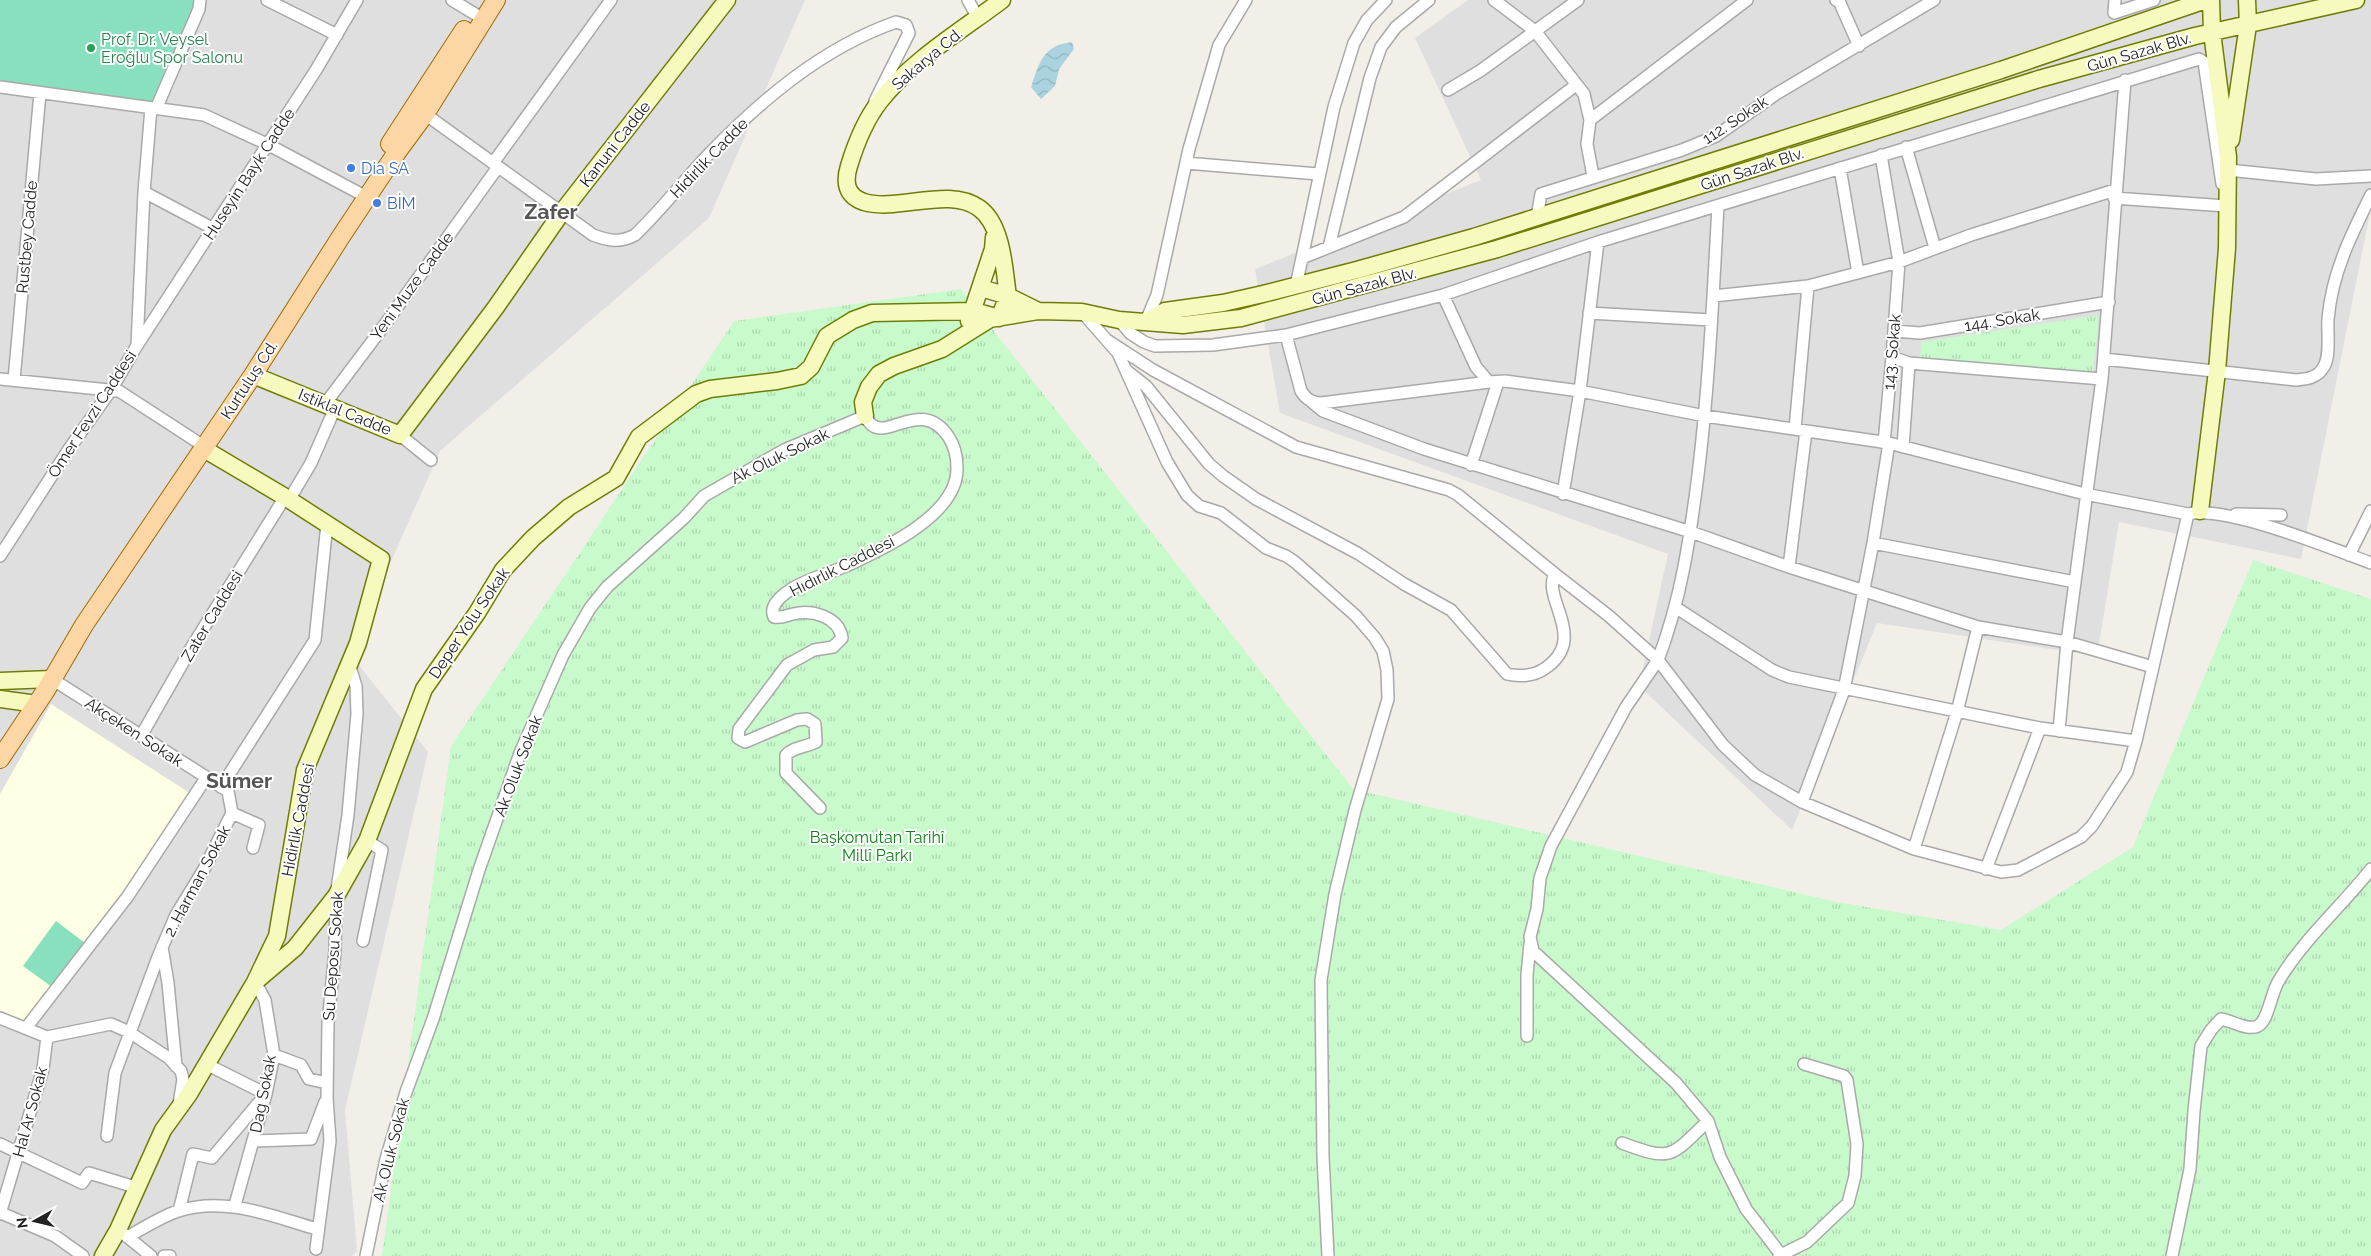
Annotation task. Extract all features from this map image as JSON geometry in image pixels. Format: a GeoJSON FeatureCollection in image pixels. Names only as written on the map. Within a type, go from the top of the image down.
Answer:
{"type":"FeatureCollection","features":[{"type":"Feature","properties":{"kind":"main road","name":"Kurtuluş Cd."},"geometry":{"type":"LineString","coordinates":[[200,445],[253,375],[360,207],[425,114],[496,0]]}},
{"type":"Feature","properties":{"kind":"main road","name":"Kurtuluş Cd."},"geometry":{"type":"LineString","coordinates":[[0,759],[31,702],[84,625],[479,7]]}},
{"type":"Feature","properties":{"kind":"main road","name":"Kurtuluş Cd."},"geometry":{"type":"LineString","coordinates":[[0,741],[31,702]]}},
{"type":"Feature","properties":{"kind":"street","name":"Ömer Fevzi Caddesi"},"geometry":{"type":"LineString","coordinates":[[0,556],[69,449],[111,390],[136,347],[144,192],[154,108],[199,9],[200,0]]}},
{"type":"Feature","properties":{"kind":"street"},"geometry":{"type":"LineString","coordinates":[[267,0],[337,35]]}},
{"type":"Feature","properties":{"kind":"street","name":"Huseyin Bayk Cadde"},"geometry":{"type":"LineString","coordinates":[[136,347],[214,229],[358,0]]}},
{"type":"Feature","properties":{"kind":"street"},"geometry":{"type":"LineString","coordinates":[[452,0],[479,7]]}},
{"type":"Feature","properties":{"kind":"street","name":"Yeni Muze Cadde"},"geometry":{"type":"LineString","coordinates":[[330,406],[611,0]]}},
{"type":"Feature","properties":{"kind":"street","name":"Kanuni Cadde"},"geometry":{"type":"LineString","coordinates":[[400,435],[496,308],[562,212],[727,0]]}},
{"type":"Feature","properties":{"kind":"street"},"geometry":{"type":"LineString","coordinates":[[968,0],[978,18]]}},
{"type":"Feature","properties":{"kind":"street","name":"Sakarya Cd."},"geometry":{"type":"LineString","coordinates":[[1002,0],[898,80],[879,102],[863,127],[847,173],[847,188],[853,198],[866,203],[885,204],[948,200],[966,203],[979,208],[988,218],[1001,245],[1008,296]]}},
{"type":"Feature","properties":{"kind":"street"},"geometry":{"type":"LineString","coordinates":[[1146,321],[1157,295],[1186,164],[1219,45],[1246,0]]}},
{"type":"Feature","properties":{"kind":"street"},"geometry":{"type":"LineString","coordinates":[[1296,286],[1318,174],[1334,107],[1354,43],[1367,20],[1386,0]]}},
{"type":"Feature","properties":{"kind":"street"},"geometry":{"type":"LineString","coordinates":[[1329,247],[1370,78],[1381,47],[1396,27],[1429,0]]}},
{"type":"Feature","properties":{"kind":"street"},"geometry":{"type":"LineString","coordinates":[[1494,0],[1535,31],[1584,94],[1590,120],[1586,144],[1592,176]]}},
{"type":"Feature","properties":{"kind":"street"},"geometry":{"type":"LineString","coordinates":[[1448,90],[1480,71],[1578,0]]}},
{"type":"Feature","properties":{"kind":"street"},"geometry":{"type":"LineString","coordinates":[[1590,120],[1748,0]]}},
{"type":"Feature","properties":{"kind":"street"},"geometry":{"type":"LineString","coordinates":[[1838,0],[1859,46]]}},
{"type":"Feature","properties":{"kind":"street","name":"112. Sokak"},"geometry":{"type":"LineString","coordinates":[[1536,217],[1541,194],[1592,176],[1682,150],[1716,136],[1776,94],[1934,0]]}},
{"type":"Feature","properties":{"kind":"street"},"geometry":{"type":"LineString","coordinates":[[2115,0],[2114,13],[2154,0]]}},
{"type":"Feature","properties":{"kind":"street","name":"Gün Sazak Blv."},"geometry":{"type":"LineString","coordinates":[[1146,321],[1165,311],[1223,303],[1296,286],[1411,255],[2001,70],[2206,0]]}},
{"type":"Feature","properties":{"kind":"street"},"geometry":{"type":"LineString","coordinates":[[2212,0],[2212,32],[2228,164]]}},
{"type":"Feature","properties":{"kind":"street"},"geometry":{"type":"LineString","coordinates":[[1107,340],[1154,370],[1296,447],[1458,494],[1609,616],[1658,660],[1723,745],[1755,775],[1802,802],[1914,849],[1986,869],[2001,872],[2018,870],[2082,837],[2097,820],[2127,772],[2153,667],[2202,513],[2218,371],[2228,164],[2248,25],[2247,0]]}},
{"type":"Feature","properties":{"kind":"street","name":"Gün Sazak Blv."},"geometry":{"type":"LineString","coordinates":[[1038,311],[1082,312],[1119,320],[1183,325],[1241,318],[1497,250],[2039,79],[2212,32],[2356,0]]}},
{"type":"Feature","properties":{"kind":"street","name":"Hidirlik Cadde"},"geometry":{"type":"LineString","coordinates":[[425,114],[593,235],[611,241],[626,240],[635,235],[708,155],[788,81],[845,43],[896,22],[903,23],[906,25],[909,33],[905,43],[894,58],[863,127]]}},
{"type":"Feature","properties":{"kind":"street"},"geometry":{"type":"LineString","coordinates":[[1119,320],[1130,333],[1144,342],[1155,346],[1213,345],[1286,335],[1444,295],[1598,242],[2199,59],[2204,62],[2226,210]]}},
{"type":"Feature","properties":{"kind":"street"},"geometry":{"type":"LineString","coordinates":[[2059,731],[2067,642],[2085,494],[2102,379],[2125,80]]}},
{"type":"Feature","properties":{"kind":"street"},"geometry":{"type":"LineString","coordinates":[[1302,258],[1404,217],[1576,85]]}},
{"type":"Feature","properties":{"kind":"street"},"geometry":{"type":"LineString","coordinates":[[0,87],[204,115],[267,144],[359,193]]}},
{"type":"Feature","properties":{"kind":"street","name":"Rustbey Cadde"},"geometry":{"type":"LineString","coordinates":[[14,380],[40,93]]}},
{"type":"Feature","properties":{"kind":"street"},"geometry":{"type":"LineString","coordinates":[[1906,147],[1935,248]]}},
{"type":"Feature","properties":{"kind":"street","name":"143. Sokak"},"geometry":{"type":"LineString","coordinates":[[1802,802],[1844,690],[1873,543],[1886,443],[1898,262],[1881,155]]}},
{"type":"Feature","properties":{"kind":"street"},"geometry":{"type":"LineString","coordinates":[[1186,164],[1318,174]]}},
{"type":"Feature","properties":{"kind":"street"},"geometry":{"type":"LineString","coordinates":[[2228,164],[2316,179],[2371,176]]}},
{"type":"Feature","properties":{"kind":"street"},"geometry":{"type":"LineString","coordinates":[[1840,168],[1858,273]]}},
{"type":"Feature","properties":{"kind":"street"},"geometry":{"type":"LineString","coordinates":[[144,192],[214,229]]}},
{"type":"Feature","properties":{"kind":"street"},"geometry":{"type":"LineString","coordinates":[[1712,296],[1808,286],[1898,262],[1972,234],[2115,194],[2226,210]]}},
{"type":"Feature","properties":{"kind":"street"},"geometry":{"type":"LineString","coordinates":[[2104,359],[2296,380],[2313,378],[2324,368],[2327,357],[2329,308],[2333,282],[2348,242],[2371,195]]}},
{"type":"Feature","properties":{"kind":"street"},"geometry":{"type":"LineString","coordinates":[[1527,1036],[1527,975],[1540,878],[1551,846],[1626,707],[1658,660],[1668,634],[1685,568],[1705,416],[1718,206]]}},
{"type":"Feature","properties":{"kind":"street"},"geometry":{"type":"LineString","coordinates":[[961,338],[974,311],[993,249],[994,230]]}},
{"type":"Feature","properties":{"kind":"street"},"geometry":{"type":"LineString","coordinates":[[1563,494],[1580,391],[1598,242]]}},
{"type":"Feature","properties":{"kind":"street"},"geometry":{"type":"LineString","coordinates":[[1794,429],[1808,286]]}},
{"type":"Feature","properties":{"kind":"street"},"geometry":{"type":"LineString","coordinates":[[981,288],[1008,296],[1038,311]]}},
{"type":"Feature","properties":{"kind":"street"},"geometry":{"type":"LineString","coordinates":[[1444,295],[1476,367],[1493,382]]}},
{"type":"Feature","properties":{"kind":"street"},"geometry":{"type":"LineString","coordinates":[[999,318],[1008,296]]}},
{"type":"Feature","properties":{"kind":"street","name":"144. Sokak"},"geometry":{"type":"LineString","coordinates":[[1894,330],[1920,333],[2109,302]]}},
{"type":"Feature","properties":{"kind":"street","name":"Deper Yolu Sokak"},"geometry":{"type":"LineString","coordinates":[[256,982],[295,948],[336,896],[367,841],[424,689],[477,613],[503,570],[533,538],[569,507],[616,478],[639,437],[696,394],[710,389],[777,381],[801,376],[811,368],[828,336],[853,320],[872,313],[974,311],[999,318]]}},
{"type":"Feature","properties":{"kind":"street"},"geometry":{"type":"LineString","coordinates":[[865,416],[863,402],[869,386],[879,374],[894,366],[942,349],[990,319],[1038,311]]}},
{"type":"Feature","properties":{"kind":"street"},"geometry":{"type":"LineString","coordinates":[[1082,312],[1118,353],[1167,462],[1187,495],[1199,506],[1221,513],[1266,548],[1295,562],[1356,616],[1383,652],[1387,670],[1388,699],[1354,810],[1336,894],[1321,980],[1323,1157],[1328,1256]]}},
{"type":"Feature","properties":{"kind":"street"},"geometry":{"type":"LineString","coordinates":[[1589,313],[1711,320]]}},
{"type":"Feature","properties":{"kind":"street"},"geometry":{"type":"LineString","coordinates":[[1286,335],[1301,391],[1306,399],[1323,411],[1471,465],[1691,532],[1789,567],[1978,627],[2067,642],[2153,667]]}},
{"type":"Feature","properties":{"kind":"street"},"geometry":{"type":"LineString","coordinates":[[1892,358],[1909,363],[2102,379]]}},
{"type":"Feature","properties":{"kind":"street"},"geometry":{"type":"LineString","coordinates":[[1903,446],[1909,363]]}},
{"type":"Feature","properties":{"kind":"street"},"geometry":{"type":"LineString","coordinates":[[1127,371],[1146,386],[1205,459],[1223,476],[1256,498],[1359,554],[1416,592],[1451,610],[1507,674],[1516,676],[1541,671],[1552,664],[1562,648],[1565,638],[1553,588],[1555,574]]}},
{"type":"Feature","properties":{"kind":"street","name":"Istiklal Cadde"},"geometry":{"type":"LineString","coordinates":[[253,375],[400,435],[431,460]]}},
{"type":"Feature","properties":{"kind":"street"},"geometry":{"type":"LineString","coordinates":[[0,379],[119,391],[200,445]]}},
{"type":"Feature","properties":{"kind":"street"},"geometry":{"type":"LineString","coordinates":[[1471,465],[1493,382]]}},
{"type":"Feature","properties":{"kind":"street"},"geometry":{"type":"LineString","coordinates":[[1312,402],[1321,403],[1493,382],[1580,391],[1705,416],[1903,446],[2085,494],[2202,513],[2281,531],[2371,562]]}},
{"type":"Feature","properties":{"kind":"street","name":"Zater Caddesi"},"geometry":{"type":"LineString","coordinates":[[141,736],[194,645],[311,463],[330,406]]}},
{"type":"Feature","properties":{"kind":"street","name":"Hıdırlık Caddesi"},"geometry":{"type":"LineString","coordinates":[[820,808],[786,772],[786,755],[790,750],[807,747],[816,742],[815,724],[807,719],[797,720],[745,742],[738,738],[739,729],[788,665],[814,650],[834,647],[842,638],[840,630],[831,620],[806,613],[793,614],[782,618],[774,617],[772,612],[774,605],[790,590],[879,549],[925,522],[941,507],[952,492],[957,474],[957,455],[947,435],[936,424],[926,419],[910,420],[879,428],[872,426],[865,416]]}},
{"type":"Feature","properties":{"kind":"street","name":"Ak Oluk Sokak"},"geometry":{"type":"LineString","coordinates":[[366,1256],[386,1159],[406,1092],[434,1019],[479,870],[520,753],[563,655],[590,608],[607,587],[684,518],[704,496],[784,450],[865,416]]}},
{"type":"Feature","properties":{"kind":"street"},"geometry":{"type":"LineString","coordinates":[[1789,567],[1806,431]]}},
{"type":"Feature","properties":{"kind":"street","name":"Hidirlik Caddesi"},"geometry":{"type":"LineString","coordinates":[[103,1256],[123,1234],[138,1188],[163,1130],[256,982],[277,936],[305,770],[358,643],[381,559],[287,498],[200,445]]}},
{"type":"Feature","properties":{"kind":"street"},"geometry":{"type":"LineString","coordinates":[[2349,555],[2371,511]]}},
{"type":"Feature","properties":{"kind":"street"},"geometry":{"type":"LineString","coordinates":[[2202,513],[2281,515]]}},
{"type":"Feature","properties":{"kind":"street"},"geometry":{"type":"LineString","coordinates":[[252,848],[260,825],[232,814],[228,791],[221,787],[315,640],[327,524]]}},
{"type":"Feature","properties":{"kind":"street"},"geometry":{"type":"LineString","coordinates":[[1873,543],[2075,582]]}},
{"type":"Feature","properties":{"kind":"street"},"geometry":{"type":"LineString","coordinates":[[1675,607],[1772,670],[1789,677],[1844,690],[2040,728],[2136,740]]}},
{"type":"Feature","properties":{"kind":"street"},"geometry":{"type":"LineString","coordinates":[[1914,849],[1957,712],[1978,627]]}},
{"type":"Feature","properties":{"kind":"street","name":"Su Deposu Sokak"},"geometry":{"type":"LineString","coordinates":[[316,1249],[317,1229],[330,1141],[327,1098],[328,1024],[335,950],[336,896],[348,815],[357,714],[356,686],[349,664]]}},
{"type":"Feature","properties":{"kind":"street"},"geometry":{"type":"LineString","coordinates":[[0,681],[46,679]]}},
{"type":"Feature","properties":{"kind":"street","name":"Akçeken Sokak"},"geometry":{"type":"LineString","coordinates":[[46,679],[221,787]]}},
{"type":"Feature","properties":{"kind":"street"},"geometry":{"type":"LineString","coordinates":[[0,699],[31,702]]}},
{"type":"Feature","properties":{"kind":"street"},"geometry":{"type":"LineString","coordinates":[[1986,869],[2040,728]]}},
{"type":"Feature","properties":{"kind":"street"},"geometry":{"type":"LineString","coordinates":[[26,1028],[128,896],[206,778]]}},
{"type":"Feature","properties":{"kind":"street","name":"2. Harman Sokak"},"geometry":{"type":"LineString","coordinates":[[107,1136],[115,1073],[129,1032],[176,914],[204,869],[232,814]]}},
{"type":"Feature","properties":{"kind":"street"},"geometry":{"type":"LineString","coordinates":[[363,941],[382,850],[367,841]]}},
{"type":"Feature","properties":{"kind":"street"},"geometry":{"type":"LineString","coordinates":[[2172,1256],[2190,1170],[2201,1046],[2221,1019],[2250,1028],[2259,1025],[2267,1017],[2269,1003],[2278,982],[2291,962],[2371,869]]}},
{"type":"Feature","properties":{"kind":"street"},"geometry":{"type":"LineString","coordinates":[[1530,944],[1533,951],[1676,1083],[1708,1121],[1720,1157],[1746,1209],[1781,1255],[1807,1242],[1848,1203],[1855,1176],[1857,1144],[1847,1080],[1844,1076],[1804,1064]]}},
{"type":"Feature","properties":{"kind":"street"},"geometry":{"type":"LineString","coordinates":[[162,947],[168,983],[176,1066]]}},
{"type":"Feature","properties":{"kind":"street","name":"Dag Sokak"},"geometry":{"type":"LineString","coordinates":[[235,1205],[254,1141],[274,1055],[265,1000],[256,982]]}},
{"type":"Feature","properties":{"kind":"street"},"geometry":{"type":"LineString","coordinates":[[0,1018],[47,1037],[111,1024],[129,1032],[169,1058],[181,1071],[183,1079],[178,1108]]}},
{"type":"Feature","properties":{"kind":"street","name":"Hal Ar Sokak"},"geometry":{"type":"LineString","coordinates":[[1,1210],[20,1153],[43,1069],[47,1037]]}},
{"type":"Feature","properties":{"kind":"street"},"geometry":{"type":"LineString","coordinates":[[274,1055],[300,1065],[309,1079],[327,1083]]}},
{"type":"Feature","properties":{"kind":"street"},"geometry":{"type":"LineString","coordinates":[[179,1211],[193,1154],[212,1158],[266,1094],[206,1064]]}},
{"type":"Feature","properties":{"kind":"street"},"geometry":{"type":"LineString","coordinates":[[254,1141],[311,1139],[327,1098]]}},
{"type":"Feature","properties":{"kind":"street"},"geometry":{"type":"LineString","coordinates":[[1622,1143],[1649,1153],[1662,1155],[1676,1151],[1708,1121]]}},
{"type":"Feature","properties":{"kind":"street"},"geometry":{"type":"LineString","coordinates":[[0,1144],[82,1183],[89,1173],[138,1188]]}},
{"type":"Feature","properties":{"kind":"street"},"geometry":{"type":"LineString","coordinates":[[151,1256],[123,1234],[179,1211],[213,1205],[235,1205],[317,1229]]}},
{"type":"Feature","properties":{"kind":"street"},"geometry":{"type":"LineString","coordinates":[[1,1210],[55,1236],[83,1256]]}},
{"type":"Feature","properties":{"kind":"street"},"geometry":{"type":"LineString","coordinates":[[164,1256],[170,1256]]}},
{"type":"Feature","properties":{"kind":"shaded area"},"geometry":{"type":"Polygon","coordinates":[[[0,0],[805,0],[709,218],[440,451],[350,654],[428,752],[345,1110],[357,1251],[352,1256],[0,1256],[0,0]]]}},
{"type":"Feature","properties":{"kind":"shaded area"},"geometry":{"type":"Polygon","coordinates":[[[1468,0],[2371,0],[2371,208],[2301,559],[2119,522],[2097,656],[1877,623],[1792,830],[1639,686],[1668,554],[1280,413],[1255,269],[1481,180],[1415,38],[1468,0]]]}},
{"type":"Feature","properties":{"kind":"shaded area"},"geometry":{"type":"Polygon","coordinates":[[[51,704],[193,795],[26,1026],[0,1016],[0,794],[51,704]]]}},
{"type":"Feature","properties":{"kind":"green space","name":"Prof. Dr. Veysel Eroğlu Spor Salonu"},"geometry":{"type":"Polygon","coordinates":[[[0,0],[200,0],[156,109],[0,87],[0,0]]]}},
{"type":"Feature","properties":{"kind":"green space","name":"Başkomutan Tarihî Millî Parkı"},"geometry":{"type":"Polygon","coordinates":[[[961,289],[1353,789],[1832,901],[2001,930],[2133,847],[2253,560],[2371,599],[2371,1256],[382,1256],[451,746],[734,321],[961,289]]]}},
{"type":"Feature","properties":{"kind":"green space"},"geometry":{"type":"Polygon","coordinates":[[[2099,315],[2093,373],[1920,359],[1921,342],[2099,315]]]}},
{"type":"Feature","properties":{"kind":"green space"},"geometry":{"type":"Polygon","coordinates":[[[56,921],[85,943],[52,987],[23,966],[56,921]]]}},
{"type":"Feature","properties":{"kind":"water"},"geometry":{"type":"Polygon","coordinates":[[[1072,42],[1074,49],[1059,69],[1055,86],[1041,99],[1031,87],[1040,63],[1048,51],[1054,47],[1072,42]]]}},
{"type":"Feature","properties":{"kind":"place","name":"Prof. Dr. Veysel Eroğlu Spor Salonu"},"geometry":{"type":"Point","coordinates":[91,48]}},
{"type":"Feature","properties":{"kind":"place","name":"Dia SA"},"geometry":{"type":"Point","coordinates":[351,168]}},
{"type":"Feature","properties":{"kind":"place","name":"BİM"},"geometry":{"type":"Point","coordinates":[377,203]}},
{"type":"Feature","properties":{"kind":"district","name":"Zafer"},"geometry":{"type":"Point","coordinates":[551,211]}},
{"type":"Feature","properties":{"kind":"district","name":"Sümer"},"geometry":{"type":"Point","coordinates":[239,780]}}]}
